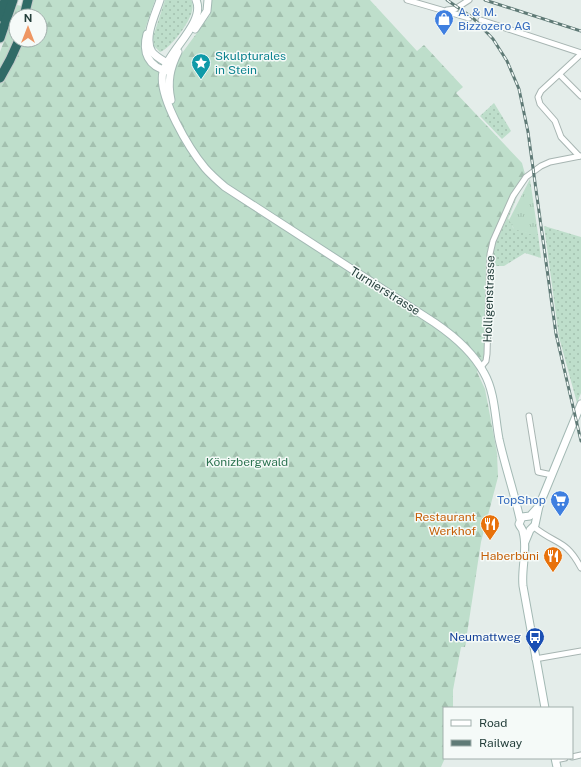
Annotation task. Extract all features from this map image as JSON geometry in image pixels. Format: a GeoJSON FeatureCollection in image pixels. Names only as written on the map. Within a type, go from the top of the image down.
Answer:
{"type":"FeatureCollection","features":[{"type":"Feature","properties":{"kind":"highway"},"geometry":{"type":"LineString","coordinates":[[0,17],[8,2]]}},
{"type":"Feature","properties":{"kind":"highway"},"geometry":{"type":"LineString","coordinates":[[0,38],[8,2]]}},
{"type":"Feature","properties":{"kind":"highway"},"geometry":{"type":"LineString","coordinates":[[0,78],[15,48]]}},
{"type":"Feature","properties":{"kind":"main road"},"geometry":{"type":"LineString","coordinates":[[160,0],[145,40],[145,52],[152,63],[168,67]]}},
{"type":"Feature","properties":{"kind":"main road"},"geometry":{"type":"LineString","coordinates":[[196,0],[198,7],[196,21]]}},
{"type":"Feature","properties":{"kind":"main road"},"geometry":{"type":"LineString","coordinates":[[168,67],[184,37],[196,21],[201,10],[202,0]]}},
{"type":"Feature","properties":{"kind":"main road","name":"Turnierstrasse"},"geometry":{"type":"LineString","coordinates":[[208,0],[208,6],[204,17],[168,67],[162,84],[167,101],[181,128],[206,168],[225,187],[435,323],[461,344],[481,367],[490,386],[501,446],[517,503],[528,523],[522,581],[545,707]]}},
{"type":"Feature","properties":{"kind":"main road"},"geometry":{"type":"LineString","coordinates":[[153,21],[150,41],[151,50],[168,67]]}},
{"type":"Feature","properties":{"kind":"main road"},"geometry":{"type":"LineString","coordinates":[[157,56],[167,54],[177,41],[184,37]]}},
{"type":"Feature","properties":{"kind":"main road"},"geometry":{"type":"LineString","coordinates":[[528,523],[539,506],[581,404]]}},
{"type":"Feature","properties":{"kind":"street"},"geometry":{"type":"LineString","coordinates":[[407,0],[446,10],[469,18]]}},
{"type":"Feature","properties":{"kind":"street"},"geometry":{"type":"LineString","coordinates":[[446,10],[455,9],[469,0]]}},
{"type":"Feature","properties":{"kind":"street"},"geometry":{"type":"LineString","coordinates":[[481,20],[581,54],[540,93],[538,100],[555,121],[561,137],[580,156]]}},
{"type":"Feature","properties":{"kind":"street"},"geometry":{"type":"LineString","coordinates":[[560,75],[579,94]]}},
{"type":"Feature","properties":{"kind":"street","name":"Holligenstrasse"},"geometry":{"type":"LineString","coordinates":[[481,367],[486,361],[487,354],[490,250],[513,196],[526,177],[541,166],[550,162],[580,156]]}},
{"type":"Feature","properties":{"kind":"street"},"geometry":{"type":"LineString","coordinates":[[528,416],[538,472],[552,475]]}},
{"type":"Feature","properties":{"kind":"street"},"geometry":{"type":"LineString","coordinates":[[528,523],[566,546],[575,556],[581,568]]}},
{"type":"Feature","properties":{"kind":"street"},"geometry":{"type":"LineString","coordinates":[[535,659],[581,651]]}},
{"type":"Feature","properties":{"kind":"green space","name":"Könizbergwald"},"geometry":{"type":"Polygon","coordinates":[[[32,0],[155,0],[145,30],[143,50],[145,59],[150,66],[160,72],[177,60],[210,15],[212,0],[370,0],[417,51],[424,45],[463,87],[456,93],[522,163],[525,174],[511,194],[488,250],[486,261],[485,355],[477,372],[485,389],[497,453],[498,477],[481,542],[465,647],[461,647],[453,690],[453,707],[443,707],[443,759],[445,759],[441,767],[0,767],[0,83],[18,48],[48,48],[48,8],[30,8],[32,0]]]}},
{"type":"Feature","properties":{"kind":"green space"},"geometry":{"type":"Polygon","coordinates":[[[165,0],[191,0],[193,6],[183,30],[177,38],[160,52],[154,46],[153,37],[165,0]]]}},
{"type":"Feature","properties":{"kind":"green space"},"geometry":{"type":"Polygon","coordinates":[[[17,5],[22,6],[22,8],[16,8],[17,5]]]}},
{"type":"Feature","properties":{"kind":"green space"},"geometry":{"type":"Polygon","coordinates":[[[8,30],[8,48],[11,48],[0,73],[0,52],[8,30]]]}},
{"type":"Feature","properties":{"kind":"green space"},"geometry":{"type":"Polygon","coordinates":[[[494,103],[511,131],[502,139],[480,116],[494,103]]]}},
{"type":"Feature","properties":{"kind":"green space"},"geometry":{"type":"Polygon","coordinates":[[[530,179],[538,234],[533,235],[514,229],[509,220],[530,179]]]}},
{"type":"Feature","properties":{"kind":"green space"},"geometry":{"type":"Polygon","coordinates":[[[521,187],[508,219],[511,221],[513,228],[531,234],[538,234],[541,258],[525,253],[504,266],[491,266],[494,246],[521,187]]]}},
{"type":"Feature","properties":{"kind":"green space"},"geometry":{"type":"Polygon","coordinates":[[[544,226],[581,237],[581,393],[577,403],[559,337],[544,226]]]}},
{"type":"Feature","properties":{"kind":"railway"},"geometry":{"type":"LineString","coordinates":[[447,0],[473,18],[493,39],[507,61],[519,89],[528,132],[556,334],[581,441]]}},
{"type":"Feature","properties":{"kind":"railway"},"geometry":{"type":"LineString","coordinates":[[485,0],[581,31]]}},
{"type":"Feature","properties":{"kind":"place","name":"A. & M. Bizzozero AG"},"geometry":{"type":"Point","coordinates":[444,36]}},
{"type":"Feature","properties":{"kind":"place","name":"Skulpturales in Stein"},"geometry":{"type":"Point","coordinates":[201,80]}},
{"type":"Feature","properties":{"kind":"place","name":"TopShop"},"geometry":{"type":"Point","coordinates":[560,517]}},
{"type":"Feature","properties":{"kind":"place","name":"Restaurant Werkhof"},"geometry":{"type":"Point","coordinates":[490,541]}},
{"type":"Feature","properties":{"kind":"place","name":"Haberbüni"},"geometry":{"type":"Point","coordinates":[553,573]}},
{"type":"Feature","properties":{"kind":"place","name":"Neumattweg"},"geometry":{"type":"Point","coordinates":[535,654]}}]}
